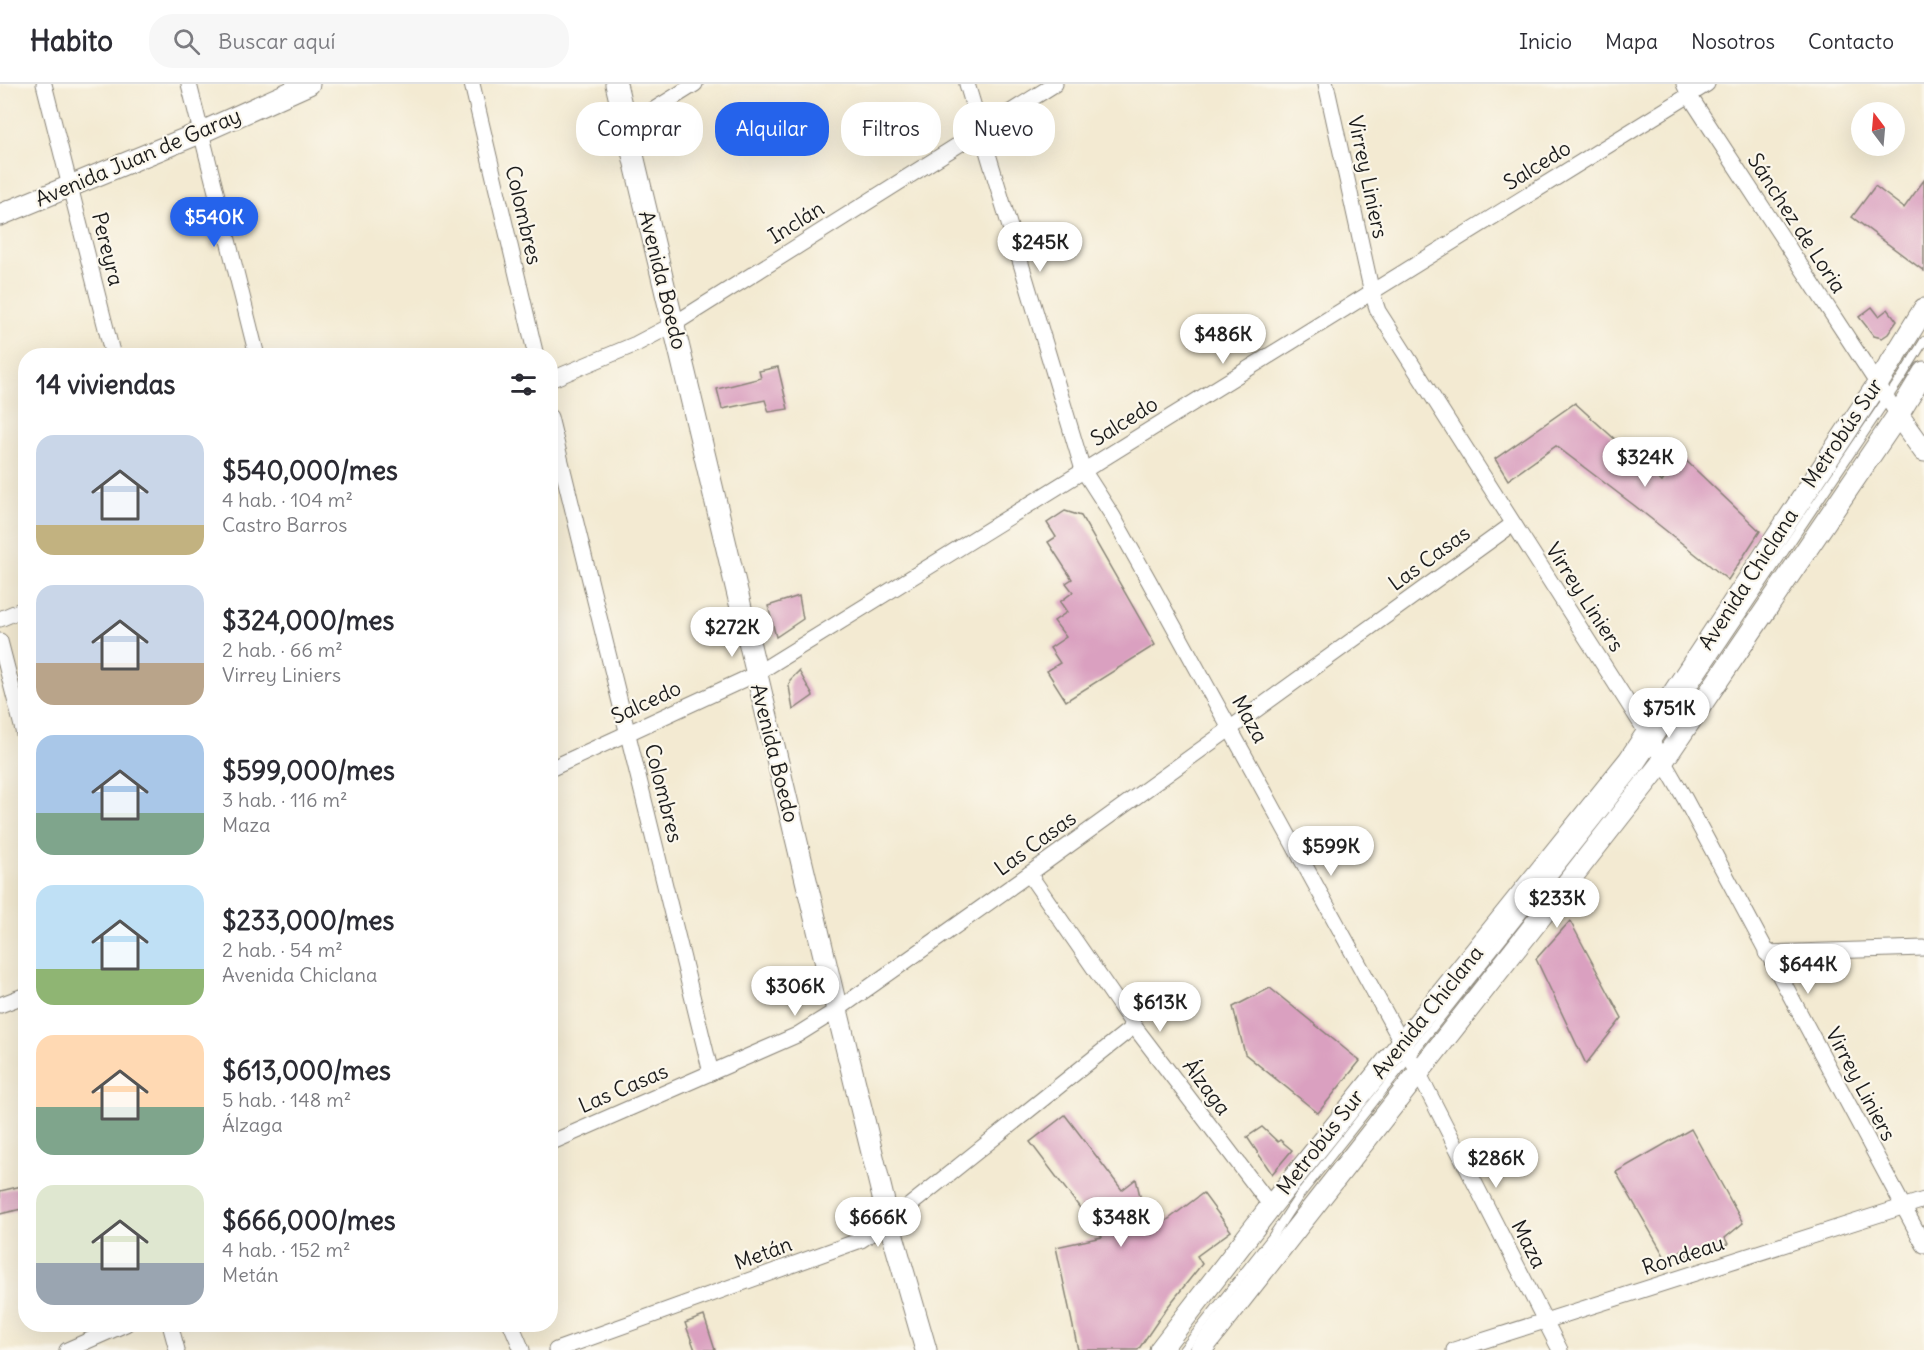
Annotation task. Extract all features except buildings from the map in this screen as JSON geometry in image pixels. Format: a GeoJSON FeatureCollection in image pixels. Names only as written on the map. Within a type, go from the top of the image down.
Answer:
{"type":"FeatureCollection","features":[{"type":"Feature","properties":{"kind":"main road","name":"Avenida Juan de Garay"},"geometry":{"type":"LineString","coordinates":[[0,215],[202,132],[309,84]]}},
{"type":"Feature","properties":{"kind":"main road","name":"Avenida Boedo"},"geometry":{"type":"LineString","coordinates":[[616,84],[620,102]]}},
{"type":"Feature","properties":{"kind":"main road","name":"Avenida Boedo"},"geometry":{"type":"LineString","coordinates":[[633,156],[889,1222],[926,1350]]}},
{"type":"Feature","properties":{"kind":"main road","name":"Avenida Chiclana"},"geometry":{"type":"LineString","coordinates":[[1160,1350],[1271,1206],[1410,1057],[1495,976],[1654,746],[1887,399],[1924,309]]}},
{"type":"Feature","properties":{"kind":"main road","name":"Avenida Chiclana"},"geometry":{"type":"LineString","coordinates":[[1201,1350],[1410,1057],[1629,760],[1654,746],[1887,399],[1924,372]]}},
{"type":"Feature","properties":{"kind":"main road"},"geometry":{"type":"LineString","coordinates":[[1887,399],[1924,452]]}},
{"type":"Feature","properties":{"kind":"street","name":"Pereyra"},"geometry":{"type":"LineString","coordinates":[[44,84],[111,348]]}},
{"type":"Feature","properties":{"kind":"street"},"geometry":{"type":"LineString","coordinates":[[189,84],[255,348]]}},
{"type":"Feature","properties":{"kind":"street","name":"Colombres"},"geometry":{"type":"LineString","coordinates":[[472,84],[534,348]]}},
{"type":"Feature","properties":{"kind":"street"},"geometry":{"type":"LineString","coordinates":[[666,102],[695,84]]}},
{"type":"Feature","properties":{"kind":"street","name":"Maza"},"geometry":{"type":"LineString","coordinates":[[967,84],[972,102]]}},
{"type":"Feature","properties":{"kind":"street","name":"Inclán"},"geometry":{"type":"LineString","coordinates":[[1026,102],[1055,84]]}},
{"type":"Feature","properties":{"kind":"street","name":"Virrey Liniers"},"geometry":{"type":"LineString","coordinates":[[1326,84],[1372,293],[1378,311],[1654,746],[1924,1245]]}},
{"type":"Feature","properties":{"kind":"street","name":"Salcedo"},"geometry":{"type":"LineString","coordinates":[[558,765],[756,674],[1372,293],[1687,90],[1707,84]]}},
{"type":"Feature","properties":{"kind":"street","name":"Sánchez de Loria"},"geometry":{"type":"LineString","coordinates":[[1687,90],[1887,399]]}},
{"type":"Feature","properties":{"kind":"street","name":"Inclán"},"geometry":{"type":"LineString","coordinates":[[558,377],[636,344],[674,324],[953,148]]}},
{"type":"Feature","properties":{"kind":"street","name":"Maza"},"geometry":{"type":"LineString","coordinates":[[988,156],[1083,470],[1112,515],[1231,728],[1410,1057],[1560,1350]]}},
{"type":"Feature","properties":{"kind":"street","name":"Colombres"},"geometry":{"type":"LineString","coordinates":[[558,450],[711,1073]]}},
{"type":"Feature","properties":{"kind":"street","name":"Las Casas"},"geometry":{"type":"LineString","coordinates":[[558,1140],[797,1035],[837,1010],[1513,524]]}},
{"type":"Feature","properties":{"kind":"street"},"geometry":{"type":"LineString","coordinates":[[0,619],[18,611]]}},
{"type":"Feature","properties":{"kind":"street"},"geometry":{"type":"LineString","coordinates":[[0,640],[18,711]]}},
{"type":"Feature","properties":{"kind":"street","name":"Álzaga"},"geometry":{"type":"LineString","coordinates":[[1029,874],[1134,1026],[1271,1206]]}},
{"type":"Feature","properties":{"kind":"street"},"geometry":{"type":"LineString","coordinates":[[1766,952],[1924,948]]}},
{"type":"Feature","properties":{"kind":"street"},"geometry":{"type":"LineString","coordinates":[[0,1005],[18,998]]}},
{"type":"Feature","properties":{"kind":"street","name":"Metán"},"geometry":{"type":"LineString","coordinates":[[556,1350],[861,1240],[889,1222],[1134,1026]]}},
{"type":"Feature","properties":{"kind":"street","name":"Rondeau"},"geometry":{"type":"LineString","coordinates":[[1454,1350],[1924,1200]]}},
{"type":"Feature","properties":{"kind":"street"},"geometry":{"type":"LineString","coordinates":[[67,1350],[108,1332]]}},
{"type":"Feature","properties":{"kind":"street"},"geometry":{"type":"LineString","coordinates":[[172,1332],[177,1350]]}},
{"type":"Feature","properties":{"kind":"street"},"geometry":{"type":"LineString","coordinates":[[514,1332],[522,1350]]}},
{"type":"Feature","properties":{"kind":"lane","name":"Metrobús Sur"},"geometry":{"type":"LineString","coordinates":[[1887,399],[1924,341]]}},
{"type":"Feature","properties":{"kind":"lane","name":"Metrobús Sur"},"geometry":{"type":"LineString","coordinates":[[1183,1350],[1272,1237],[1299,1196],[1410,1057]]}}]}
